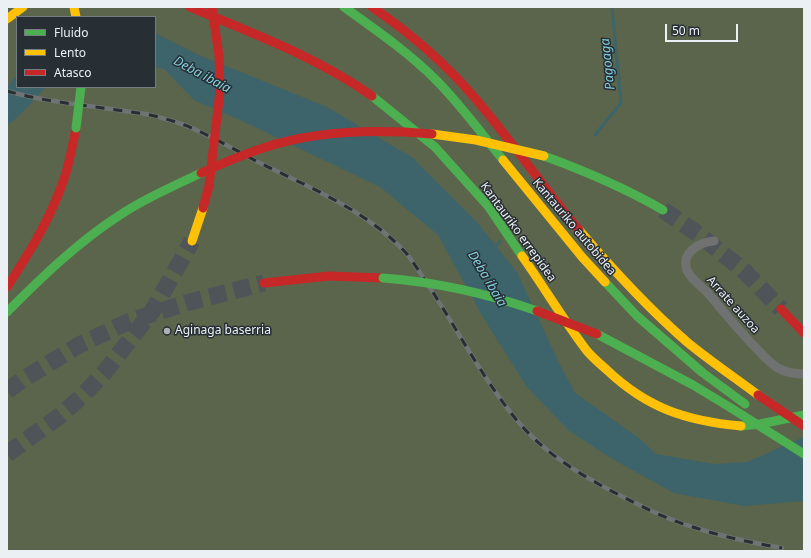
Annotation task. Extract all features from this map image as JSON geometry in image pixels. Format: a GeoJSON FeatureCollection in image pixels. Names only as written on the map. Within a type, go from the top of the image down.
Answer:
{"type":"FeatureCollection","features":[{"type":"Feature","properties":{"kind":"main road"},"geometry":{"type":"LineString","coordinates":[[7,19],[24,7]]}},
{"type":"Feature","properties":{"kind":"main road","name":"Kantauriko errepidea"},"geometry":{"type":"LineString","coordinates":[[190,7],[265,38],[313,61],[355,84],[383,104],[435,147],[488,206],[588,352],[612,375],[632,391],[654,405],[687,418],[718,424],[743,426],[804,415]]}},
{"type":"Feature","properties":{"kind":"main road"},"geometry":{"type":"LineString","coordinates":[[192,241],[203,208],[208,186],[213,157],[220,91],[219,56],[212,7]]}},
{"type":"Feature","properties":{"kind":"main road","name":"Kantauriko autobidea"},"geometry":{"type":"LineString","coordinates":[[344,7],[403,50],[436,80],[467,115],[582,257],[637,316],[703,373],[751,409],[804,444]]}},
{"type":"Feature","properties":{"kind":"main road","name":"Kantauriko autobidea"},"geometry":{"type":"LineString","coordinates":[[372,7],[395,23],[426,49],[460,81],[484,109],[562,210],[613,270],[659,316],[708,358],[777,409],[804,426]]}},
{"type":"Feature","properties":{"kind":"main road"},"geometry":{"type":"LineString","coordinates":[[7,287],[22,264],[51,212],[70,159],[76,128],[81,88]]}},
{"type":"Feature","properties":{"kind":"main road"},"geometry":{"type":"LineString","coordinates":[[7,312],[40,278],[68,253],[121,215],[162,192],[232,159],[265,147],[294,139],[333,133],[401,131],[491,143],[544,156],[581,170],[619,186],[663,210]]}},
{"type":"Feature","properties":{"kind":"main road"},"geometry":{"type":"LineString","coordinates":[[264,283],[329,276],[383,278],[430,282],[520,304],[552,315],[597,334],[693,386],[804,454]]}},
{"type":"Feature","properties":{"kind":"main road"},"geometry":{"type":"LineString","coordinates":[[782,309],[804,333]]}},
{"type":"Feature","properties":{"kind":"street","name":"Arrate auzoa"},"geometry":{"type":"LineString","coordinates":[[714,241],[706,242],[696,247],[689,253],[686,267],[689,274],[764,356],[778,368],[796,374],[804,374]]}},
{"type":"Feature","properties":{"kind":"green space"},"geometry":{"type":"Polygon","coordinates":[[[7,7],[804,7],[804,551],[7,551],[7,7]]]}},
{"type":"Feature","properties":{"kind":"water","name":"Deba ibaia"},"geometry":{"type":"Polygon","coordinates":[[[156,34],[201,56],[327,107],[413,158],[477,222],[517,272],[560,365],[575,393],[639,438],[656,454],[714,464],[747,462],[804,437],[804,501],[744,506],[674,493],[609,457],[568,430],[527,387],[484,319],[438,235],[380,187],[238,119],[194,100],[164,69],[156,67],[156,34]]]}},
{"type":"Feature","properties":{"kind":"water"},"geometry":{"type":"Polygon","coordinates":[[[16,76],[16,88],[45,88],[24,111],[7,126],[7,87],[16,76]]]}},
{"type":"Feature","properties":{"kind":"waterway","name":"Pagoaga"},"geometry":{"type":"LineString","coordinates":[[595,135],[621,103],[612,7]]}},
{"type":"Feature","properties":{"kind":"waterway","name":"Pagoaga"},"geometry":{"type":"LineString","coordinates":[[494,249],[500,241]]}},
{"type":"Feature","properties":{"kind":"tunnel"},"geometry":{"type":"LineString","coordinates":[[663,210],[698,234],[743,270],[781,309]]}},
{"type":"Feature","properties":{"kind":"tunnel"},"geometry":{"type":"LineString","coordinates":[[7,454],[61,415],[104,373],[153,310],[192,241]]}},
{"type":"Feature","properties":{"kind":"tunnel"},"geometry":{"type":"LineString","coordinates":[[7,391],[79,345],[130,321],[186,303],[264,283]]}},
{"type":"Feature","properties":{"kind":"railway"},"geometry":{"type":"LineString","coordinates":[[7,91],[50,101],[148,115],[174,121],[210,136],[256,161],[316,190],[355,212],[391,238],[407,254],[435,295],[473,358],[500,398],[527,432],[541,445],[586,477],[658,514],[688,526],[728,537],[782,548]]}},
{"type":"Feature","properties":{"kind":"traffic: fast"},"geometry":{"type":"LineString","coordinates":[[344,7],[403,51],[436,80],[462,109],[503,160]]}},
{"type":"Feature","properties":{"kind":"traffic: fast"},"geometry":{"type":"LineString","coordinates":[[76,128],[81,88]]}},
{"type":"Feature","properties":{"kind":"traffic: fast"},"geometry":{"type":"LineString","coordinates":[[372,96],[435,147],[488,206],[522,256]]}},
{"type":"Feature","properties":{"kind":"traffic: fast"},"geometry":{"type":"LineString","coordinates":[[544,156],[605,180],[663,210]]}},
{"type":"Feature","properties":{"kind":"traffic: fast"},"geometry":{"type":"LineString","coordinates":[[7,312],[61,260],[105,225],[139,203],[201,173]]}},
{"type":"Feature","properties":{"kind":"traffic: fast"},"geometry":{"type":"LineString","coordinates":[[383,278],[422,282],[461,289],[537,311]]}},
{"type":"Feature","properties":{"kind":"traffic: fast"},"geometry":{"type":"LineString","coordinates":[[605,282],[637,316],[703,373],[745,404]]}},
{"type":"Feature","properties":{"kind":"traffic: fast"},"geometry":{"type":"LineString","coordinates":[[597,334],[693,385],[731,408]]}},
{"type":"Feature","properties":{"kind":"traffic: fast"},"geometry":{"type":"LineString","coordinates":[[731,408],[804,454]]}},
{"type":"Feature","properties":{"kind":"traffic: fast"},"geometry":{"type":"LineString","coordinates":[[741,426],[760,424],[804,415]]}},
{"type":"Feature","properties":{"kind":"traffic: slow"},"geometry":{"type":"LineString","coordinates":[[7,19],[23,7]]}},
{"type":"Feature","properties":{"kind":"traffic: slow"},"geometry":{"type":"LineString","coordinates":[[74,7],[76,16]]}},
{"type":"Feature","properties":{"kind":"traffic: slow"},"geometry":{"type":"LineString","coordinates":[[432,134],[476,140],[544,156]]}},
{"type":"Feature","properties":{"kind":"traffic: slow"},"geometry":{"type":"LineString","coordinates":[[503,160],[582,257],[605,282]]}},
{"type":"Feature","properties":{"kind":"traffic: slow"},"geometry":{"type":"LineString","coordinates":[[192,241],[203,208]]}},
{"type":"Feature","properties":{"kind":"traffic: slow"},"geometry":{"type":"LineString","coordinates":[[579,230],[658,316],[704,356],[758,395]]}},
{"type":"Feature","properties":{"kind":"traffic: slow"},"geometry":{"type":"LineString","coordinates":[[522,256],[587,351],[622,383],[652,403],[668,410],[702,420],[741,426]]}},
{"type":"Feature","properties":{"kind":"traffic: jam"},"geometry":{"type":"LineString","coordinates":[[190,7],[260,36],[307,58],[329,69],[372,96]]}},
{"type":"Feature","properties":{"kind":"traffic: jam"},"geometry":{"type":"LineString","coordinates":[[203,208],[209,186],[220,91],[219,56],[212,7]]}},
{"type":"Feature","properties":{"kind":"traffic: jam"},"geometry":{"type":"LineString","coordinates":[[372,7],[400,27],[463,84],[579,230]]}},
{"type":"Feature","properties":{"kind":"traffic: jam"},"geometry":{"type":"LineString","coordinates":[[7,287],[32,247],[54,205],[67,170],[76,128]]}},
{"type":"Feature","properties":{"kind":"traffic: jam"},"geometry":{"type":"LineString","coordinates":[[201,173],[263,148],[283,142],[325,134],[368,131],[432,134]]}},
{"type":"Feature","properties":{"kind":"traffic: jam"},"geometry":{"type":"LineString","coordinates":[[264,283],[329,276],[383,278]]}},
{"type":"Feature","properties":{"kind":"traffic: jam"},"geometry":{"type":"LineString","coordinates":[[781,309],[804,333]]}},
{"type":"Feature","properties":{"kind":"traffic: jam"},"geometry":{"type":"LineString","coordinates":[[537,311],[597,334]]}},
{"type":"Feature","properties":{"kind":"traffic: jam"},"geometry":{"type":"LineString","coordinates":[[758,395],[804,426]]}},
{"type":"Feature","properties":{"kind":"place","name":"Aginaga baserria"},"geometry":{"type":"Point","coordinates":[167,331]}}]}
